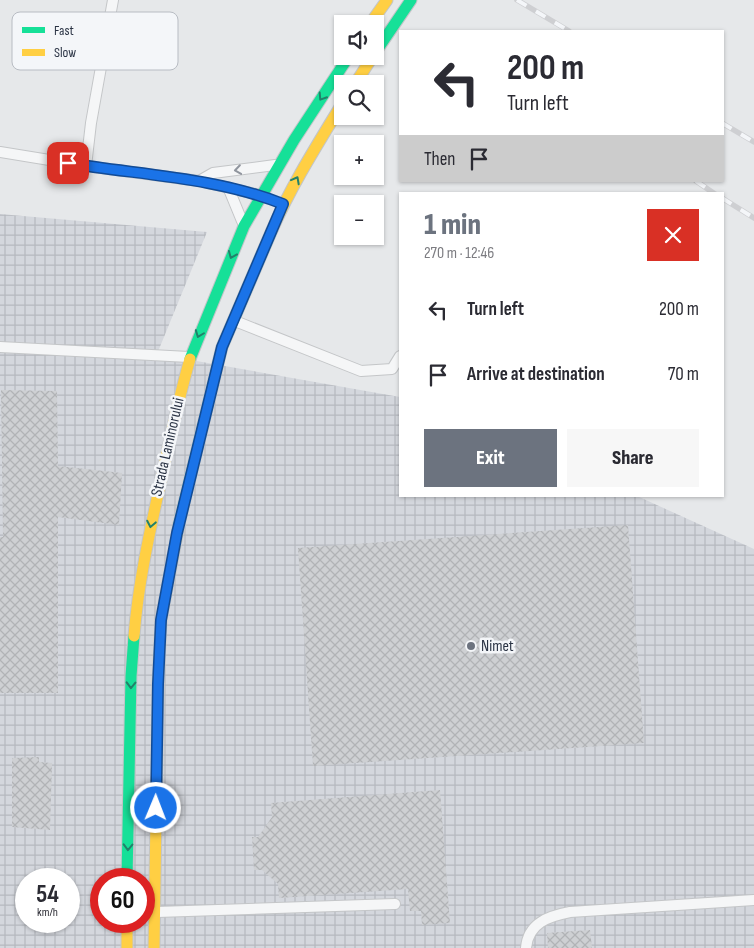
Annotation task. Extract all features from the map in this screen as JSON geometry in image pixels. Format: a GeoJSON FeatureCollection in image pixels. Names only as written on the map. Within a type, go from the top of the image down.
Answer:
{"type":"FeatureCollection","features":[{"type":"Feature","properties":{"kind":"main road"},"geometry":{"type":"LineString","coordinates":[[376,15],[386,0]]}},
{"type":"Feature","properties":{"kind":"main road"},"geometry":{"type":"LineString","coordinates":[[384,40],[411,0]]}},
{"type":"Feature","properties":{"kind":"main road","name":"Strada Laminorului"},"geometry":{"type":"LineString","coordinates":[[127,868],[131,676],[136,615],[160,483],[179,396],[232,320],[272,199],[279,164],[343,65]]}},
{"type":"Feature","properties":{"kind":"main road","name":"Strada Laminorului"},"geometry":{"type":"LineString","coordinates":[[151,868],[161,620],[177,533],[204,359],[244,226],[272,199],[307,160],[334,117]]}},
{"type":"Feature","properties":{"kind":"main road"},"geometry":{"type":"LineString","coordinates":[[127,933],[127,948]]}},
{"type":"Feature","properties":{"kind":"main road","name":"Strada Laminorului"},"geometry":{"type":"LineString","coordinates":[[152,933],[154,948]]}},
{"type":"Feature","properties":{"kind":"lane"},"geometry":{"type":"LineString","coordinates":[[86,166],[100,70]]}},
{"type":"Feature","properties":{"kind":"lane"},"geometry":{"type":"LineString","coordinates":[[0,152],[199,181],[272,199]]}},
{"type":"Feature","properties":{"kind":"lane"},"geometry":{"type":"LineString","coordinates":[[199,181],[213,173],[279,164]]}},
{"type":"Feature","properties":{"kind":"lane"},"geometry":{"type":"LineString","coordinates":[[228,187],[244,226]]}},
{"type":"Feature","properties":{"kind":"lane"},"geometry":{"type":"LineString","coordinates":[[232,320],[361,371],[392,369],[399,358]]}},
{"type":"Feature","properties":{"kind":"lane"},"geometry":{"type":"LineString","coordinates":[[0,346],[204,359]]}},
{"type":"Feature","properties":{"kind":"lane"},"geometry":{"type":"LineString","coordinates":[[526,948],[527,938],[534,928],[541,921],[558,914],[754,900]]}},
{"type":"Feature","properties":{"kind":"lane"},"geometry":{"type":"LineString","coordinates":[[155,912],[395,904]]}},
{"type":"Feature","properties":{"kind":"shaded area"},"geometry":{"type":"Polygon","coordinates":[[[0,214],[207,232],[157,354],[399,397],[399,497],[639,497],[754,549],[754,948],[0,948],[0,214]]]}},
{"type":"Feature","properties":{"kind":"building"},"geometry":{"type":"Polygon","coordinates":[[[1,390],[57,391],[58,466],[122,473],[119,525],[58,517],[58,693],[0,693],[0,537],[3,537],[1,390]]]}},
{"type":"Feature","properties":{"kind":"building","name":"Nimet"},"geometry":{"type":"Polygon","coordinates":[[[628,525],[644,743],[313,766],[298,548],[628,525]]]}},
{"type":"Feature","properties":{"kind":"building"},"geometry":{"type":"Polygon","coordinates":[[[39,757],[39,762],[52,763],[50,830],[12,827],[12,758],[39,757]]]}},
{"type":"Feature","properties":{"kind":"building"},"geometry":{"type":"Polygon","coordinates":[[[440,790],[450,923],[422,925],[421,911],[410,911],[408,889],[279,898],[278,884],[262,870],[254,870],[252,837],[258,837],[272,817],[271,803],[440,790]]]}},
{"type":"Feature","properties":{"kind":"building"},"geometry":{"type":"Polygon","coordinates":[[[590,930],[592,948],[548,948],[547,933],[590,930]]]}},
{"type":"Feature","properties":{"kind":"railway"},"geometry":{"type":"LineString","coordinates":[[517,0],[567,30]]}},
{"type":"Feature","properties":{"kind":"railway"},"geometry":{"type":"LineString","coordinates":[[724,124],[754,142]]}},
{"type":"Feature","properties":{"kind":"railway"},"geometry":{"type":"LineString","coordinates":[[697,182],[712,192]]}},
{"type":"Feature","properties":{"kind":"railway"},"geometry":{"type":"LineString","coordinates":[[724,199],[754,218]]}},
{"type":"Feature","properties":{"kind":"traffic: fast"},"geometry":{"type":"LineString","coordinates":[[384,40],[411,0]]}},
{"type":"Feature","properties":{"kind":"traffic: fast"},"geometry":{"type":"LineString","coordinates":[[190,359],[244,226],[294,140],[343,65]]}},
{"type":"Feature","properties":{"kind":"traffic: fast"},"geometry":{"type":"LineString","coordinates":[[179,524],[222,347],[272,230]]}},
{"type":"Feature","properties":{"kind":"traffic: fast"},"geometry":{"type":"LineString","coordinates":[[127,868],[131,676],[134,636]]}},
{"type":"Feature","properties":{"kind":"traffic: slow"},"geometry":{"type":"LineString","coordinates":[[376,15],[387,0]]}},
{"type":"Feature","properties":{"kind":"traffic: slow"},"geometry":{"type":"LineString","coordinates":[[361,75],[367,65]]}},
{"type":"Feature","properties":{"kind":"traffic: slow"},"geometry":{"type":"LineString","coordinates":[[272,230],[296,182],[334,117]]}},
{"type":"Feature","properties":{"kind":"traffic: slow"},"geometry":{"type":"LineString","coordinates":[[134,636],[138,598],[148,541],[190,359]]}},
{"type":"Feature","properties":{"kind":"traffic: slow"},"geometry":{"type":"LineString","coordinates":[[154,948],[158,684],[161,620],[179,524]]}},
{"type":"Feature","properties":{"kind":"traffic: slow"},"geometry":{"type":"LineString","coordinates":[[127,933],[127,948]]}},
{"type":"Feature","properties":{"kind":"place","name":"Nimet"},"geometry":{"type":"Point","coordinates":[471,646]}},
{"type":"Feature","properties":{"kind":"route"},"geometry":{"type":"LineString","coordinates":[[68,163],[199,181],[261,195],[283,204],[222,347],[177,533],[161,620],[156,808]]}}]}
